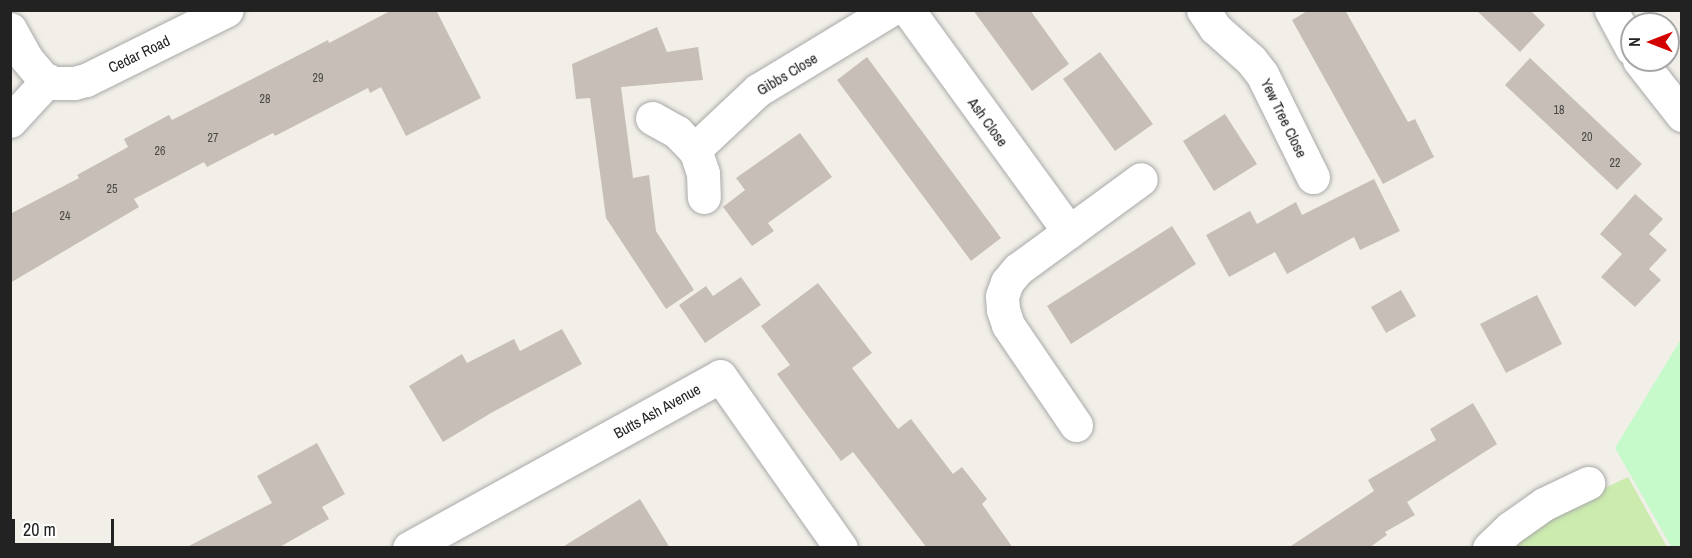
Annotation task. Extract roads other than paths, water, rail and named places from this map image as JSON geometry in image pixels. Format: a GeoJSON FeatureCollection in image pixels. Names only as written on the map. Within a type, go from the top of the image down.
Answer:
{"type":"FeatureCollection","features":[{"type":"Feature","properties":{"kind":"street","name":"Cedar Road"},"geometry":{"type":"LineString","coordinates":[[48,80],[64,84],[87,80],[227,10]]}},
{"type":"Feature","properties":{"kind":"street","name":"Gibbs Close"},"geometry":{"type":"LineString","coordinates":[[694,150],[758,90],[890,10]]}},
{"type":"Feature","properties":{"kind":"street","name":"Ash Close"},"geometry":{"type":"LineString","coordinates":[[908,10],[1069,232]]}},
{"type":"Feature","properties":{"kind":"street","name":"Yew Tree Close"},"geometry":{"type":"LineString","coordinates":[[1203,10],[1215,28],[1251,60],[1262,74],[1312,177]]}},
{"type":"Feature","properties":{"kind":"street"},"geometry":{"type":"LineString","coordinates":[[1611,10],[1620,27]]}},
{"type":"Feature","properties":{"kind":"street"},"geometry":{"type":"LineString","coordinates":[[10,29],[26,58],[48,80],[10,121]]}},
{"type":"Feature","properties":{"kind":"street"},"geometry":{"type":"LineString","coordinates":[[1649,72],[1682,114]]}},
{"type":"Feature","properties":{"kind":"street"},"geometry":{"type":"LineString","coordinates":[[652,118],[677,132],[694,150],[703,173],[704,197]]}},
{"type":"Feature","properties":{"kind":"street"},"geometry":{"type":"LineString","coordinates":[[1076,425],[1008,325],[1003,310],[1002,296],[1007,282],[1018,269],[1141,179]]}},
{"type":"Feature","properties":{"kind":"street","name":"Butts Ash Avenue"},"geometry":{"type":"LineString","coordinates":[[409,548],[720,375],[841,548]]}},
{"type":"Feature","properties":{"kind":"street"},"geometry":{"type":"LineString","coordinates":[[1489,548],[1510,528],[1544,504],[1588,483]]}}]}
